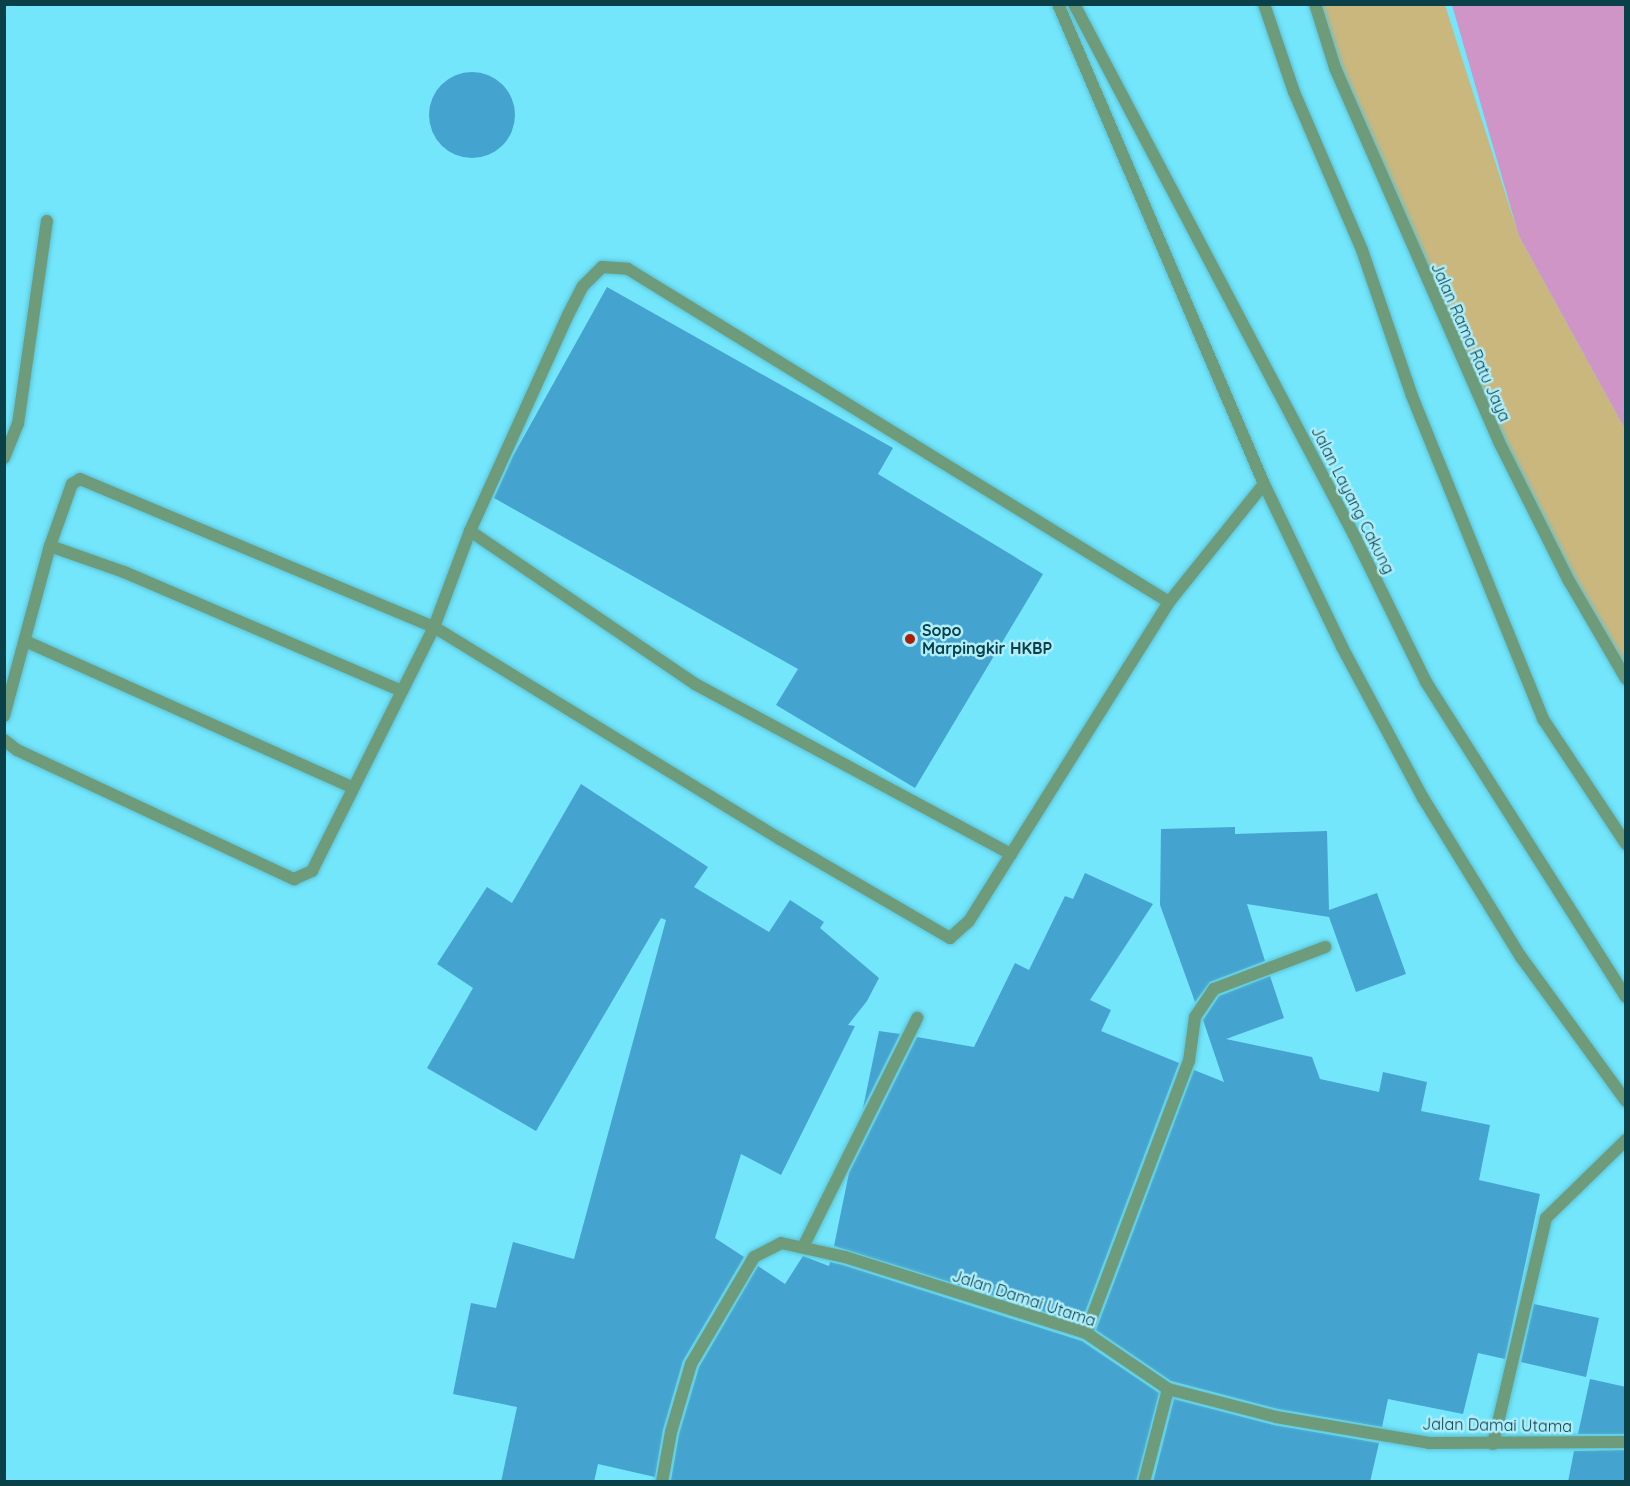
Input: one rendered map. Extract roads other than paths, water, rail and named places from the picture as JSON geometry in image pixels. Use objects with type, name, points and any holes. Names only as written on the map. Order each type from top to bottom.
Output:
[{"type":"street","points":[[1059,4],[1264,484],[1342,647],[1423,798],[1521,957],[1626,1101]]},
{"type":"street","name":"Jalan Layang Cakung","points":[[1074,4],[1354,535],[1426,682],[1624,995]]},
{"type":"street","points":[[1264,4],[1294,92],[1362,250],[1412,396],[1538,708],[1626,844]]},
{"type":"street","name":"Jalan Rama Ratu Jaya","points":[[1315,4],[1335,68],[1498,442],[1569,581],[1626,679]]},
{"type":"street","points":[[4,458],[18,424],[47,221]]},
{"type":"street","points":[[4,740],[16,750],[294,879],[312,870],[434,627],[470,531],[583,286],[602,267],[628,269],[1169,602]]},
{"type":"street","points":[[4,716],[50,546],[72,484],[80,479],[434,627],[938,934],[950,938],[959,933],[1011,854],[1169,602],[1264,484]]},
{"type":"street","points":[[470,531],[695,684],[1011,854]]},
{"type":"street","points":[[50,546],[124,572],[402,691]]},
{"type":"street","points":[[25,641],[353,788]]},
{"type":"street","points":[[1086,1333],[1189,1061],[1195,1017],[1214,989],[1325,947]]},
{"type":"street","points":[[804,1245],[917,1018]]},
{"type":"street","points":[[1493,1444],[1546,1218],[1626,1140]]},
{"type":"street","name":"Jalan Damai Utama","points":[[662,1482],[671,1432],[691,1364],[754,1257],[781,1243],[804,1245],[1086,1333],[1167,1389],[1276,1417],[1429,1443],[1626,1442]]},
{"type":"street","points":[[1144,1482],[1167,1389]]},
{"type":"place","name":"Sopo Marpingkir HKBP","points":[[910,639]]}]
